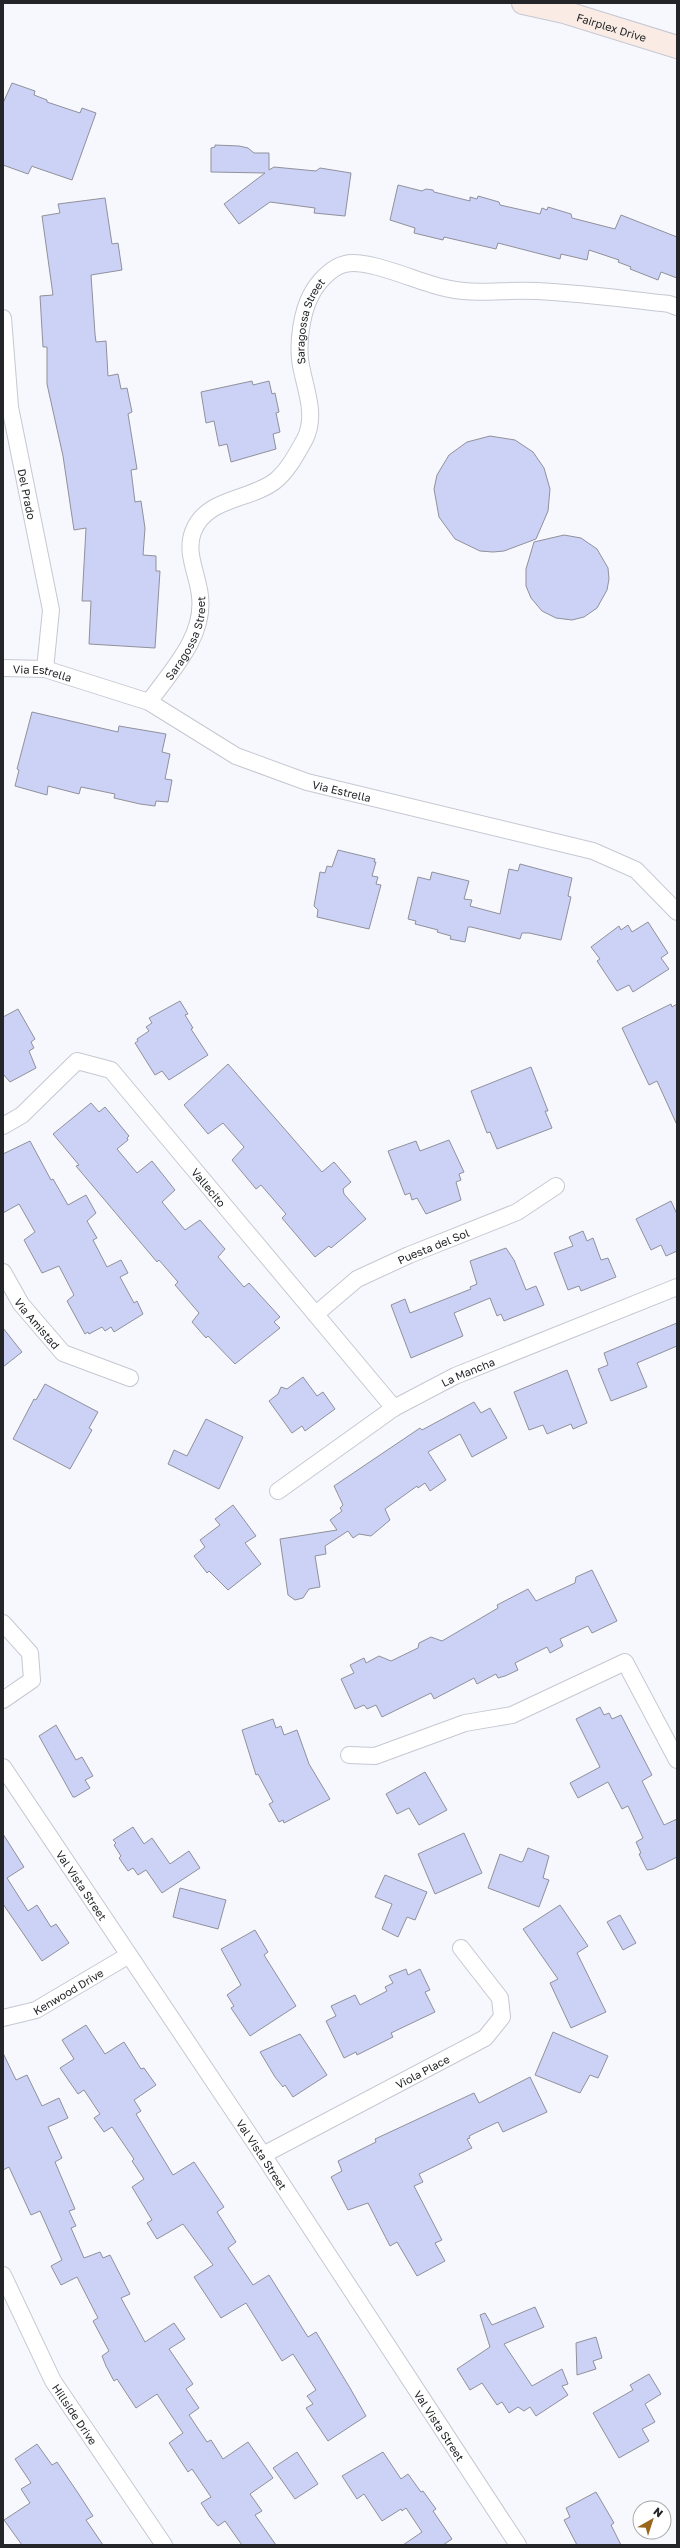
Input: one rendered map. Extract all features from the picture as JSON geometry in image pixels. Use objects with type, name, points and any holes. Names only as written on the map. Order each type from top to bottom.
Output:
[{"type":"main road","name":"Fairplex Drive","points":[[523,3],[564,12],[677,47]]},
{"type":"street","name":"Saragossa Street","points":[[149,702],[192,641],[200,618],[200,596],[191,550],[193,532],[204,516],[222,502],[251,494],[275,481],[294,459],[308,432],[310,404],[300,358],[302,324],[310,296],[325,276],[345,264],[371,265],[442,288],[478,293],[534,291],[669,304],[677,307]]},
{"type":"street","name":"Del Prado","points":[[3,318],[10,407],[51,610],[45,669]]},
{"type":"street","name":"Via Estrella","points":[[3,668],[45,669],[149,702],[236,756],[307,782],[593,851],[636,870],[677,912]]},
{"type":"street","name":"Vallecito","points":[[3,1126],[22,1115],[77,1061],[111,1070],[394,1408]]},
{"type":"street","name":"Puesta del Sol","points":[[316,1314],[356,1279],[409,1255],[517,1212],[556,1186]]},
{"type":"street","name":"Via Amistad","points":[[3,1272],[21,1304],[63,1353],[130,1378]]},
{"type":"street","name":"La Mancha","points":[[278,1491],[394,1408],[455,1376],[677,1287]]},
{"type":"street","points":[[3,1623],[30,1653],[32,1680],[3,1700]]},
{"type":"street","points":[[349,1755],[374,1756],[465,1723],[512,1715],[625,1662],[677,1760]]},
{"type":"street","name":"Val Vista Street","points":[[3,1767],[264,2155],[518,2545]]},
{"type":"street","name":"Viola Place","points":[[264,2155],[485,2038],[502,2017],[500,1998],[461,1948]]},
{"type":"street","name":"Kenwood Drive","points":[[3,2018],[36,2010],[129,1954]]},
{"type":"street","name":"Hillside Drive","points":[[3,2275],[52,2381],[164,2545]]},
{"type":"building","points":[[12,83],[35,91],[34,95],[47,100],[47,102],[80,113],[82,108],[96,113],[72,180],[32,166],[28,174],[3,165],[3,103]]},
{"type":"building","points":[[215,145],[239,146],[248,148],[254,153],[269,153],[269,170],[274,167],[316,171],[320,168],[351,173],[345,216],[314,213],[315,208],[270,202],[239,224],[224,204],[265,173],[211,172],[211,148],[215,147]]},
{"type":"building","points":[[398,185],[422,191],[426,189],[433,190],[434,192],[470,201],[470,197],[477,199],[478,196],[499,202],[500,205],[540,214],[542,208],[547,210],[548,207],[571,214],[572,218],[615,229],[621,215],[677,237],[677,278],[661,272],[658,280],[630,269],[631,267],[618,262],[619,260],[589,250],[587,260],[561,254],[560,259],[498,243],[496,249],[444,237],[443,240],[414,233],[415,228],[390,220]]},
{"type":"building","points":[[105,198],[112,244],[118,243],[122,270],[91,275],[95,334],[96,342],[106,341],[108,376],[118,374],[121,389],[127,388],[132,412],[128,414],[137,469],[131,470],[135,502],[141,501],[145,528],[143,555],[156,556],[156,571],[160,571],[155,648],[89,644],[91,601],[82,601],[86,528],[74,530],[63,456],[47,384],[47,347],[43,347],[40,296],[53,295],[42,216],[60,213],[58,204]]},
{"type":"building","points":[[252,381],[253,385],[269,381],[272,394],[275,393],[279,412],[276,413],[280,432],[273,434],[276,449],[231,462],[227,444],[219,446],[214,421],[206,423],[201,392]]},
{"type":"building","points":[[490,436],[515,440],[533,452],[544,468],[550,489],[548,511],[536,539],[504,551],[493,552],[480,551],[455,539],[439,517],[434,489],[437,475],[449,455],[467,442]]},
{"type":"building","points":[[564,535],[581,538],[597,549],[608,568],[609,579],[607,590],[597,608],[584,617],[572,620],[556,618],[542,611],[531,598],[526,586],[526,569],[534,542]]},
{"type":"building","points":[[32,712],[118,732],[119,726],[166,734],[162,752],[170,754],[165,779],[172,780],[168,802],[156,801],[155,806],[140,804],[114,798],[115,794],[81,787],[79,794],[48,786],[47,795],[15,786],[19,770],[17,769]]},
{"type":"building","points":[[338,850],[375,859],[374,862],[376,862],[372,876],[378,877],[376,884],[381,885],[369,929],[317,917],[318,910],[314,906],[320,872],[325,873],[327,866],[332,867]]},
{"type":"building","points":[[520,864],[572,878],[568,896],[571,897],[561,940],[529,933],[522,933],[520,939],[468,927],[465,942],[450,939],[451,936],[437,932],[438,930],[415,924],[416,921],[408,919],[418,877],[430,880],[432,872],[469,881],[464,899],[472,900],[470,906],[500,914],[509,869],[518,871]]},
{"type":"building","points":[[648,922],[668,953],[661,958],[669,969],[633,992],[629,985],[617,991],[597,961],[600,959],[591,947],[619,926],[621,930],[628,925],[632,932]]},
{"type":"building","points":[[180,1001],[188,1014],[185,1015],[193,1028],[191,1029],[208,1055],[169,1080],[162,1071],[155,1075],[135,1043],[138,1041],[137,1039],[149,1031],[146,1027],[152,1023],[149,1018]]},
{"type":"building","points":[[671,1004],[672,1007],[677,1004],[677,1125],[657,1081],[649,1085],[622,1028]]},
{"type":"building","points":[[18,1009],[35,1039],[31,1042],[34,1048],[29,1051],[36,1068],[10,1082],[3,1074],[3,1017]]},
{"type":"building","points":[[228,1064],[322,1172],[334,1162],[351,1182],[343,1189],[344,1194],[366,1219],[331,1248],[329,1246],[315,1257],[282,1218],[286,1214],[261,1185],[256,1189],[232,1160],[244,1147],[223,1123],[208,1134],[184,1105]]},
{"type":"building","points":[[531,1067],[548,1111],[545,1111],[552,1128],[497,1149],[490,1132],[487,1133],[471,1091]]},
{"type":"building","points":[[91,1103],[99,1112],[105,1107],[129,1136],[127,1138],[128,1140],[117,1149],[137,1173],[152,1161],[175,1190],[162,1202],[185,1230],[200,1220],[225,1249],[218,1257],[244,1287],[249,1283],[280,1317],[274,1322],[280,1328],[235,1364],[208,1336],[206,1338],[192,1322],[199,1313],[175,1285],[178,1282],[159,1260],[157,1262],[76,1166],[79,1165],[53,1134]]},
{"type":"building","points":[[449,1140],[464,1172],[459,1174],[461,1180],[456,1182],[461,1200],[426,1214],[417,1198],[412,1200],[410,1193],[405,1195],[388,1151],[416,1141],[420,1151]]},
{"type":"building","points":[[30,1141],[51,1180],[53,1179],[68,1205],[86,1195],[96,1213],[87,1221],[97,1238],[93,1240],[107,1267],[121,1260],[128,1273],[120,1277],[134,1303],[137,1301],[143,1314],[114,1332],[111,1327],[105,1331],[102,1327],[89,1334],[88,1332],[85,1334],[67,1301],[74,1295],[59,1266],[42,1273],[24,1240],[35,1232],[19,1204],[3,1213],[3,1154]]},
{"type":"building","points":[[671,1201],[677,1214],[677,1251],[666,1256],[661,1245],[651,1250],[636,1219]]},
{"type":"building","points":[[583,1231],[587,1241],[593,1238],[601,1260],[608,1258],[616,1277],[581,1291],[579,1286],[568,1290],[554,1253],[573,1246],[569,1237]]},
{"type":"building","points":[[506,1248],[514,1260],[526,1290],[536,1286],[544,1305],[504,1321],[501,1314],[497,1316],[490,1298],[454,1313],[463,1336],[411,1358],[391,1305],[405,1299],[410,1313],[471,1289],[470,1287],[477,1284],[470,1261]]},
{"type":"building","points":[[677,1323],[677,1346],[637,1363],[647,1387],[611,1401],[598,1369],[608,1365],[604,1353]]},
{"type":"building","points":[[3,1328],[22,1352],[3,1367]]},
{"type":"building","points":[[567,1370],[587,1423],[573,1429],[571,1424],[547,1434],[543,1425],[529,1430],[514,1392]]},
{"type":"building","points":[[303,1377],[317,1396],[323,1392],[335,1409],[305,1431],[302,1426],[292,1433],[269,1401],[278,1394],[281,1387],[287,1389]]},
{"type":"building","points":[[45,1384],[98,1412],[89,1428],[92,1430],[70,1469],[13,1439],[34,1399],[36,1400]]},
{"type":"building","points":[[474,1402],[481,1413],[490,1408],[507,1438],[472,1457],[460,1434],[428,1452],[446,1480],[430,1491],[425,1483],[418,1488],[417,1486],[385,1509],[390,1520],[371,1536],[359,1534],[353,1538],[348,1531],[325,1546],[326,1554],[315,1556],[320,1587],[309,1589],[303,1598],[295,1600],[288,1595],[280,1539],[337,1530],[330,1520],[342,1511],[340,1508],[343,1505],[334,1486],[420,1428],[422,1430]]},
{"type":"building","points":[[206,1419],[243,1437],[219,1489],[168,1464],[174,1450],[187,1456]]},
{"type":"building","points":[[233,1505],[256,1536],[245,1543],[261,1564],[228,1590],[209,1571],[207,1573],[194,1556],[205,1547],[200,1540],[220,1525],[215,1519]]},
{"type":"building","points":[[592,1570],[617,1621],[592,1633],[588,1626],[560,1639],[563,1646],[550,1653],[547,1647],[515,1663],[518,1670],[505,1676],[498,1678],[496,1674],[477,1684],[474,1678],[434,1699],[431,1693],[382,1717],[376,1705],[367,1709],[364,1705],[355,1709],[341,1679],[354,1673],[350,1665],[364,1658],[366,1663],[379,1656],[391,1661],[418,1648],[419,1643],[431,1637],[442,1641],[498,1608],[497,1605],[528,1589],[536,1601],[575,1583],[576,1577]]},
{"type":"building","points":[[600,1707],[604,1715],[609,1713],[612,1719],[621,1715],[652,1775],[642,1781],[664,1825],[677,1819],[677,1857],[653,1869],[647,1870],[639,1854],[641,1853],[636,1842],[643,1838],[628,1806],[622,1809],[608,1782],[578,1798],[570,1783],[600,1767],[576,1719]]},
{"type":"building","points":[[273,1719],[276,1728],[281,1726],[284,1735],[297,1730],[309,1764],[330,1799],[284,1823],[283,1820],[279,1822],[269,1804],[273,1802],[258,1774],[256,1775],[242,1730]]},
{"type":"building","points":[[56,1725],[76,1760],[82,1757],[93,1776],[85,1780],[90,1788],[75,1797],[73,1797],[39,1736]]},
{"type":"building","points":[[425,1772],[447,1810],[419,1825],[409,1808],[397,1814],[386,1794]]},
{"type":"building","points":[[133,1827],[144,1844],[152,1838],[170,1864],[189,1851],[200,1868],[162,1893],[146,1870],[138,1875],[133,1868],[128,1871],[119,1858],[121,1856],[114,1845],[116,1843],[113,1840]]},
{"type":"building","points":[[464,1833],[482,1873],[435,1894],[418,1854]]},
{"type":"building","points":[[3,1834],[24,1867],[7,1878],[28,1911],[37,1905],[51,1927],[56,1924],[69,1943],[42,1961],[3,1904]]},
{"type":"building","points":[[528,1848],[549,1856],[543,1878],[549,1880],[539,1907],[488,1888],[500,1854],[521,1862],[523,1861]]},
{"type":"building","points":[[385,1875],[427,1892],[415,1920],[407,1917],[398,1937],[382,1929],[392,1904],[375,1897]]},
{"type":"building","points":[[180,1888],[226,1900],[218,1929],[173,1917]]},
{"type":"building","points":[[560,1905],[588,1946],[577,1953],[606,2012],[571,2028],[550,1983],[558,1979],[523,1929]]},
{"type":"building","points":[[620,1915],[636,1943],[623,1950],[607,1922]]},
{"type":"building","points":[[255,1930],[268,1952],[264,1955],[296,2006],[250,2036],[231,2008],[234,2006],[227,1995],[241,1985],[221,1949]]},
{"type":"building","points":[[406,1969],[408,1975],[420,1969],[430,1990],[425,1992],[435,2012],[391,2033],[393,2037],[357,2055],[356,2052],[344,2058],[326,2021],[336,2016],[331,2006],[355,1995],[360,2005],[387,1991],[385,1987],[393,1983],[389,1976]]},
{"type":"building","points":[[86,2025],[105,2054],[124,2042],[141,2069],[144,2068],[156,2085],[134,2100],[141,2111],[136,2114],[173,2175],[194,2162],[224,2207],[217,2212],[236,2242],[228,2248],[253,2285],[269,2275],[308,2337],[316,2332],[350,2388],[366,2416],[328,2441],[306,2408],[313,2404],[307,2396],[316,2390],[293,2354],[282,2361],[246,2303],[221,2318],[194,2277],[213,2265],[183,2224],[157,2239],[147,2223],[152,2220],[132,2187],[144,2179],[132,2161],[134,2159],[112,2127],[104,2132],[94,2118],[100,2114],[84,2090],[78,2094],[60,2068],[74,2059],[62,2040]]},
{"type":"building","points":[[553,2032],[608,2056],[598,2078],[590,2075],[580,2093],[535,2075]]},
{"type":"building","points":[[300,2034],[327,2075],[293,2097],[285,2085],[283,2087],[275,2077],[260,2052]]},
{"type":"building","points":[[3,2053],[16,2080],[27,2075],[42,2106],[59,2098],[68,2118],[48,2127],[62,2158],[55,2162],[75,2209],[69,2211],[76,2226],[71,2228],[84,2258],[100,2252],[103,2258],[110,2255],[130,2294],[121,2298],[145,2342],[174,2323],[185,2339],[169,2349],[193,2384],[186,2389],[199,2408],[189,2415],[207,2442],[211,2440],[223,2459],[248,2442],[273,2478],[250,2494],[262,2511],[255,2515],[276,2545],[242,2545],[225,2521],[218,2526],[201,2503],[211,2497],[192,2469],[188,2472],[169,2443],[183,2433],[157,2394],[136,2408],[117,2379],[114,2381],[102,2356],[109,2351],[93,2321],[98,2318],[77,2277],[61,2285],[51,2266],[62,2260],[40,2211],[31,2215],[9,2167],[3,2170]]},
{"type":"building","points":[[530,2077],[547,2112],[503,2132],[498,2122],[469,2136],[470,2138],[467,2139],[472,2148],[419,2174],[423,2182],[414,2186],[442,2240],[435,2243],[445,2261],[417,2276],[397,2242],[390,2246],[368,2203],[348,2210],[331,2177],[342,2171],[338,2161],[376,2142],[375,2139],[474,2093],[479,2103]]},
{"type":"building","points":[[535,2307],[544,2327],[504,2344],[532,2386],[562,2369],[568,2384],[562,2386],[568,2395],[536,2416],[530,2407],[524,2411],[518,2407],[509,2413],[502,2402],[497,2405],[482,2383],[470,2390],[457,2369],[490,2347],[480,2315],[485,2313],[492,2325]]},
{"type":"building","points":[[596,2337],[602,2358],[593,2361],[596,2369],[577,2375],[576,2343]]},
{"type":"building","points":[[649,2374],[661,2394],[645,2404],[655,2422],[642,2429],[649,2441],[619,2458],[593,2413],[633,2390],[630,2385]]},
{"type":"building","points":[[37,2444],[52,2465],[57,2462],[78,2493],[93,2516],[86,2520],[103,2545],[22,2545],[4,2520],[30,2503],[21,2489],[31,2483],[15,2459]]},
{"type":"building","points":[[297,2452],[318,2484],[295,2499],[273,2468]]},
{"type":"building","points":[[383,2452],[401,2479],[408,2474],[421,2492],[423,2491],[436,2509],[433,2511],[452,2539],[443,2545],[403,2545],[422,2532],[406,2508],[402,2511],[401,2509],[382,2521],[364,2494],[357,2499],[342,2476]]},
{"type":"building","points":[[596,2492],[614,2523],[611,2525],[621,2545],[577,2545],[564,2520],[570,2517],[566,2508]]}]
